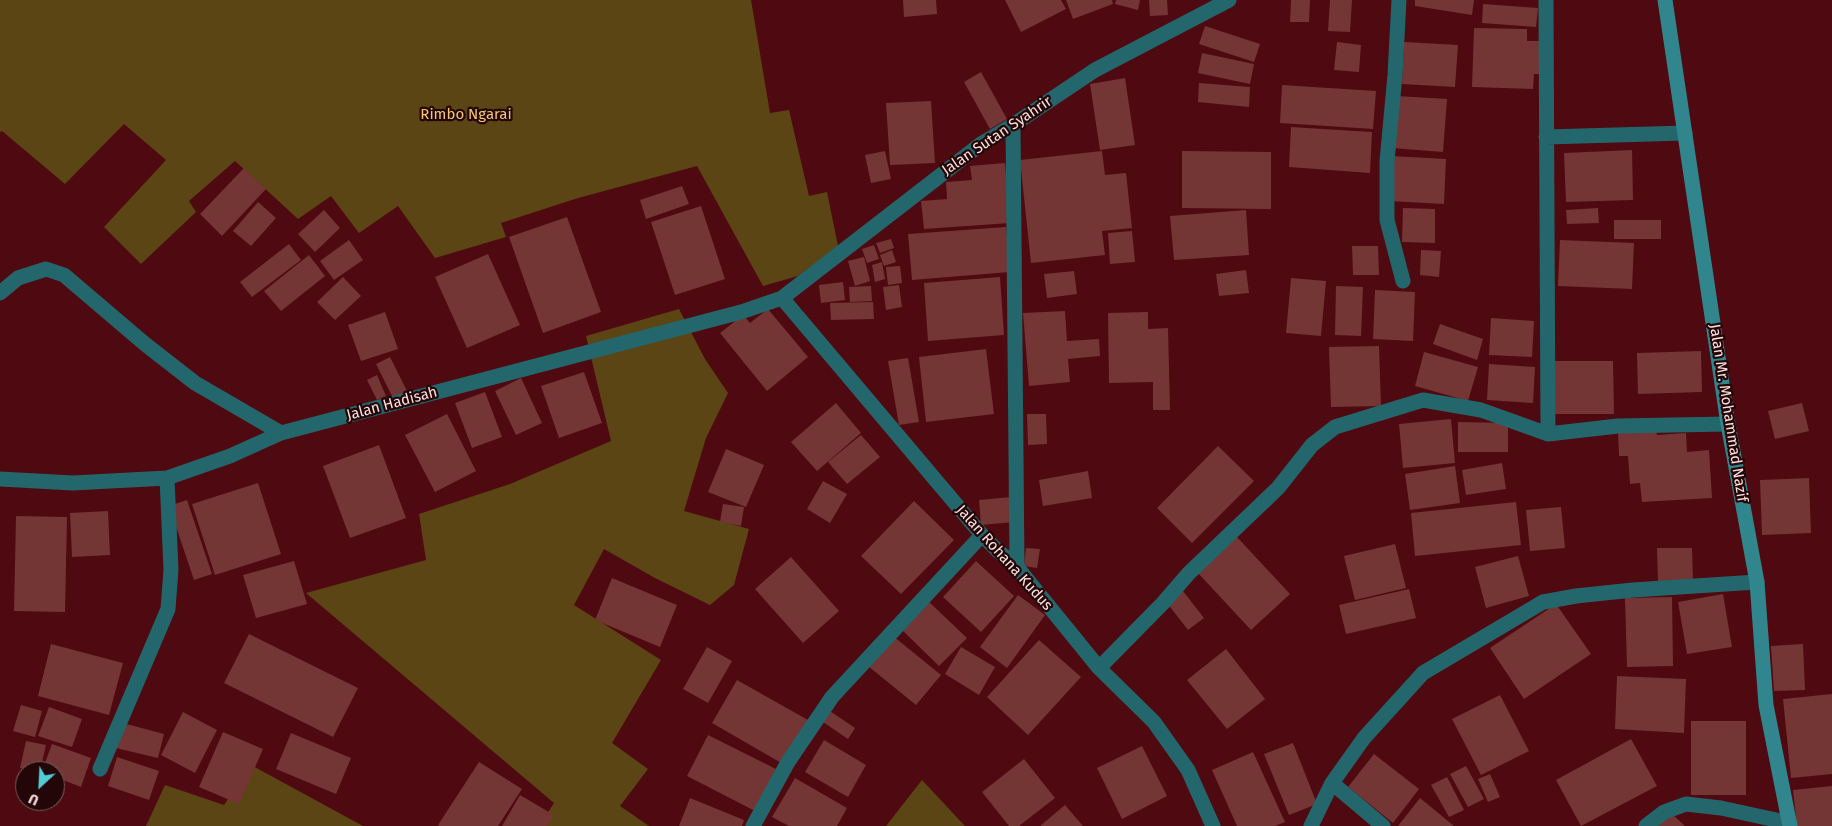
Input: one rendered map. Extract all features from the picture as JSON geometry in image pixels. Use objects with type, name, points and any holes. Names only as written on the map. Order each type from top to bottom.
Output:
[{"type":"street","name":"Jalan Sutan Syahrir","points":[[782,298],[981,144],[1095,70],[1229,0]]},
{"type":"street","points":[[1399,0],[1395,76],[1387,161],[1387,220],[1403,281]]},
{"type":"street","points":[[1546,0],[1548,434]]},
{"type":"street","name":"Jalan Mr. Mohammad Nazif","points":[[1665,0],[1728,424],[1757,582],[1766,705],[1790,824]]},
{"type":"street","points":[[1013,125],[1017,567]]},
{"type":"street","points":[[1546,137],[1685,133]]},
{"type":"street","points":[[0,293],[18,278],[46,269],[64,275],[145,344],[195,383],[281,433]]},
{"type":"street","name":"Jalan Hadisah","points":[[0,479],[73,483],[167,478],[230,456],[281,433],[741,312],[782,298]]},
{"type":"street","name":"Jalan Rohana Kudus","points":[[782,298],[982,535],[998,552],[1017,567],[1099,668],[1154,722],[1188,770],[1212,826]]},
{"type":"street","points":[[1099,668],[1163,603],[1189,573],[1278,488],[1312,445],[1335,427],[1423,400],[1481,410],[1548,434],[1618,426],[1728,424]]},
{"type":"street","points":[[100,769],[168,609],[171,570],[167,478]]},
{"type":"street","points":[[753,826],[788,762],[832,697],[982,535]]},
{"type":"street","points":[[1311,826],[1332,783],[1364,738],[1423,673],[1543,602],[1623,591],[1757,582]]},
{"type":"street","points":[[1332,783],[1383,826]]},
{"type":"street","points":[[1646,826],[1664,812],[1686,804],[1721,808],[1790,824]]},
{"type":"green space","name":"Rimbo Ngarai","points":[[0,0],[751,0],[770,113],[789,110],[809,196],[827,192],[838,246],[798,276],[763,286],[697,166],[578,198],[501,223],[506,237],[435,258],[398,206],[359,233],[331,196],[298,219],[235,161],[189,201],[196,212],[141,264],[104,227],[166,160],[124,124],[65,184],[2,131],[0,132]]},
{"type":"green space","points":[[679,309],[705,359],[728,393],[706,438],[684,511],[749,529],[734,585],[710,605],[655,578],[604,549],[574,605],[661,660],[612,743],[648,769],[620,806],[649,826],[539,826],[554,803],[306,593],[426,560],[419,514],[510,484],[611,441],[586,336]]},
{"type":"green space","points":[[251,765],[363,826],[146,826],[165,785],[224,805]]},
{"type":"green space","points":[[922,780],[965,826],[886,826]]},
{"type":"building","points":[[903,0],[936,0],[937,14],[904,17]]},
{"type":"building","points":[[1005,0],[1061,0],[1066,9],[1021,32]]},
{"type":"building","points":[[1066,0],[1112,0],[1113,4],[1073,19]]},
{"type":"building","points":[[1116,0],[1140,0],[1138,10],[1115,4]]},
{"type":"building","points":[[1149,0],[1167,0],[1168,15],[1150,16]]},
{"type":"building","points":[[1291,0],[1310,0],[1309,22],[1290,22]]},
{"type":"building","points":[[1330,0],[1352,0],[1350,32],[1328,31]]},
{"type":"building","points":[[1415,0],[1474,0],[1472,15],[1415,6]]},
{"type":"building","points":[[1483,4],[1538,8],[1536,27],[1482,23]]},
{"type":"building","points":[[1205,26],[1260,44],[1254,62],[1199,44]]},
{"type":"building","points":[[1474,28],[1527,29],[1527,41],[1541,41],[1541,74],[1534,74],[1533,89],[1472,87]]},
{"type":"building","points":[[1337,42],[1361,45],[1359,72],[1334,70]]},
{"type":"building","points":[[1404,42],[1458,45],[1455,87],[1402,84]]},
{"type":"building","points":[[1202,53],[1254,64],[1250,84],[1198,73]]},
{"type":"building","points":[[981,72],[1007,119],[990,129],[964,82]]},
{"type":"building","points":[[1125,78],[1135,145],[1100,150],[1090,84]]},
{"type":"building","points":[[1199,83],[1250,87],[1249,107],[1198,102]]},
{"type":"building","points":[[1282,85],[1376,91],[1373,129],[1280,123]]},
{"type":"building","points":[[1396,96],[1447,99],[1443,152],[1392,148]]},
{"type":"building","points":[[931,101],[935,163],[890,165],[886,103]]},
{"type":"building","points":[[1291,127],[1372,132],[1370,173],[1289,167]]},
{"type":"building","points":[[1632,150],[1633,200],[1566,202],[1564,153]]},
{"type":"building","points":[[885,151],[891,179],[871,183],[865,155]]},
{"type":"building","points":[[1102,151],[1105,175],[1126,173],[1132,228],[1102,231],[1105,255],[1031,263],[1020,160]]},
{"type":"building","points":[[1182,151],[1271,152],[1271,209],[1182,208]]},
{"type":"building","points":[[1391,156],[1446,159],[1444,204],[1389,201]]},
{"type":"building","points":[[1005,163],[1010,223],[924,229],[921,201],[947,199],[946,182],[972,180],[970,166]]},
{"type":"building","points":[[244,168],[266,189],[222,236],[200,214]]},
{"type":"building","points":[[682,186],[689,204],[646,219],[640,200]]},
{"type":"building","points":[[258,202],[276,218],[251,246],[233,231]]},
{"type":"building","points":[[701,206],[725,279],[675,295],[651,222]]},
{"type":"building","points":[[1403,208],[1435,209],[1435,243],[1402,242]]},
{"type":"building","points":[[1598,208],[1599,223],[1567,224],[1566,210]]},
{"type":"building","points":[[324,210],[340,228],[315,252],[298,234]]},
{"type":"building","points":[[1246,210],[1249,255],[1174,260],[1170,216]]},
{"type":"building","points":[[567,217],[601,312],[543,333],[509,237]]},
{"type":"building","points":[[1614,220],[1661,220],[1661,239],[1614,239]]},
{"type":"building","points":[[1006,227],[1010,272],[912,280],[908,234]]},
{"type":"building","points":[[1132,231],[1135,262],[1110,264],[1108,233]]},
{"type":"building","points":[[891,239],[894,248],[880,253],[876,243]]},
{"type":"building","points":[[349,240],[363,260],[334,280],[320,261]]},
{"type":"building","points":[[1560,240],[1634,243],[1632,289],[1558,286]]},
{"type":"building","points":[[289,244],[301,260],[252,297],[240,282]]},
{"type":"building","points":[[874,245],[879,259],[867,263],[862,249]]},
{"type":"building","points":[[1352,246],[1378,246],[1379,275],[1353,275]]},
{"type":"building","points":[[892,250],[896,262],[884,266],[880,255]]},
{"type":"building","points":[[1421,250],[1441,251],[1439,277],[1420,275]]},
{"type":"building","points":[[488,254],[520,325],[467,348],[435,277]]},
{"type":"building","points":[[309,255],[325,276],[281,311],[264,291]]},
{"type":"building","points":[[864,257],[870,281],[855,286],[848,261]]},
{"type":"building","points":[[882,262],[885,279],[875,282],[872,265]]},
{"type":"building","points":[[900,266],[902,283],[888,285],[886,267]]},
{"type":"building","points":[[1246,270],[1249,293],[1219,296],[1216,274]]},
{"type":"building","points":[[1074,271],[1077,294],[1047,298],[1044,274]]},
{"type":"building","points":[[343,277],[361,296],[335,320],[317,302]]},
{"type":"building","points":[[1000,277],[1004,335],[928,341],[924,283]]},
{"type":"building","points":[[1291,278],[1326,281],[1321,336],[1286,333]]},
{"type":"building","points":[[843,282],[845,300],[821,303],[819,285]]},
{"type":"building","points":[[899,285],[902,307],[886,310],[883,287]]},
{"type":"building","points":[[871,286],[872,301],[850,302],[849,287]]},
{"type":"building","points":[[1336,286],[1363,287],[1361,336],[1335,335]]},
{"type":"building","points":[[1375,290],[1415,292],[1413,341],[1373,339]]},
{"type":"building","points":[[873,302],[874,319],[831,320],[830,303]]},
{"type":"building","points":[[768,309],[808,357],[767,391],[720,333],[743,315],[750,323]]},
{"type":"building","points":[[1065,311],[1067,341],[1099,339],[1100,356],[1068,359],[1070,382],[1029,386],[1023,313]]},
{"type":"building","points":[[385,312],[398,349],[361,361],[348,325]]},
{"type":"building","points":[[1148,312],[1148,329],[1168,328],[1170,410],[1153,410],[1153,382],[1109,383],[1108,313]]},
{"type":"building","points":[[1491,318],[1534,321],[1532,357],[1489,355]]},
{"type":"building","points":[[1440,324],[1483,339],[1477,360],[1433,344]]},
{"type":"building","points":[[1379,346],[1381,406],[1331,407],[1329,347]]},
{"type":"building","points":[[986,349],[994,414],[926,422],[919,357]]},
{"type":"building","points":[[1701,351],[1702,392],[1638,394],[1637,353]]},
{"type":"building","points":[[1424,352],[1478,367],[1468,401],[1415,386]]},
{"type":"building","points":[[390,357],[407,391],[393,398],[376,364]]},
{"type":"building","points":[[908,358],[919,422],[899,425],[888,361]]},
{"type":"building","points":[[1554,361],[1613,361],[1614,414],[1555,414]]},
{"type":"building","points":[[1489,364],[1535,367],[1533,403],[1487,400]]},
{"type":"building","points":[[584,372],[602,423],[559,438],[541,386]]},
{"type":"building","points":[[377,375],[386,396],[377,400],[367,380]]},
{"type":"building","points":[[521,378],[542,423],[516,435],[495,391]]},
{"type":"building","points":[[485,392],[502,437],[472,448],[455,403]]},
{"type":"building","points":[[836,403],[861,433],[817,471],[791,442]]},
{"type":"building","points":[[1802,403],[1809,431],[1775,439],[1768,411]]},
{"type":"building","points":[[447,414],[476,471],[435,492],[405,435]]},
{"type":"building","points":[[1027,414],[1046,414],[1047,444],[1028,445]]},
{"type":"building","points":[[1451,419],[1455,463],[1403,468],[1399,424]]},
{"type":"building","points":[[1458,422],[1508,423],[1508,452],[1458,452]]},
{"type":"building","points":[[1656,430],[1657,435],[1686,433],[1687,452],[1709,450],[1712,498],[1642,502],[1640,483],[1630,484],[1628,456],[1619,456],[1618,432]]},
{"type":"building","points":[[861,435],[880,457],[847,484],[828,462]]},
{"type":"building","points":[[379,445],[406,518],[350,538],[323,466]]},
{"type":"building","points":[[1218,446],[1254,481],[1192,543],[1157,508]]},
{"type":"building","points":[[726,449],[764,465],[746,507],[708,492]]},
{"type":"building","points":[[1502,463],[1506,489],[1466,495],[1462,470]]},
{"type":"building","points":[[1455,466],[1460,503],[1410,510],[1405,474]]},
{"type":"building","points":[[1088,471],[1092,498],[1043,506],[1039,480]]},
{"type":"building","points":[[1809,478],[1811,533],[1762,535],[1760,480]]},
{"type":"building","points":[[823,481],[847,494],[830,523],[807,509]]},
{"type":"building","points":[[258,483],[281,554],[215,575],[192,504]]},
{"type":"building","points":[[1011,497],[1014,522],[981,525],[979,500]]},
{"type":"building","points":[[187,500],[212,574],[194,580],[169,506]]},
{"type":"building","points":[[914,501],[954,540],[901,594],[861,556]]},
{"type":"building","points":[[1516,502],[1521,545],[1415,556],[1411,513]]},
{"type":"building","points":[[723,504],[744,507],[741,526],[720,522]]},
{"type":"building","points":[[1561,507],[1565,548],[1530,551],[1526,510]]},
{"type":"building","points":[[108,511],[110,555],[72,557],[70,513]]},
{"type":"building","points":[[16,516],[67,517],[65,612],[14,611]]},
{"type":"building","points":[[1237,537],[1290,594],[1251,630],[1198,573]]},
{"type":"building","points":[[1395,544],[1406,588],[1355,600],[1344,556]]},
{"type":"building","points":[[1026,548],[1040,549],[1037,568],[1024,566]]},
{"type":"building","points":[[1657,548],[1692,548],[1693,582],[1658,583]]},
{"type":"building","points":[[1518,556],[1529,596],[1486,608],[1475,567]]},
{"type":"building","points":[[791,557],[839,611],[803,643],[755,589]]},
{"type":"building","points":[[294,561],[307,604],[256,618],[243,575]]},
{"type":"building","points":[[976,561],[1014,596],[981,632],[943,597]]},
{"type":"building","points":[[612,578],[677,605],[660,647],[595,620]]},
{"type":"building","points":[[1409,589],[1416,618],[1346,634],[1339,605]]},
{"type":"building","points":[[1183,591],[1204,618],[1188,630],[1167,603]]},
{"type":"building","points":[[1723,594],[1732,647],[1687,654],[1678,602]]},
{"type":"building","points":[[1018,595],[1045,615],[1007,668],[980,647]]},
{"type":"building","points":[[1672,597],[1673,666],[1627,667],[1625,598]]},
{"type":"building","points":[[928,601],[967,638],[939,666],[901,629]]},
{"type":"building","points":[[1556,604],[1591,654],[1524,699],[1490,648]]},
{"type":"building","points":[[249,634],[358,688],[333,737],[224,683]]},
{"type":"building","points":[[893,636],[941,675],[916,705],[868,666]]},
{"type":"building","points":[[1039,640],[1081,677],[1028,735],[987,697]]},
{"type":"building","points":[[51,644],[123,663],[109,715],[38,696]]},
{"type":"building","points":[[1803,644],[1805,690],[1774,691],[1771,646]]},
{"type":"building","points":[[707,647],[732,661],[708,703],[683,689]]},
{"type":"building","points":[[961,647],[995,667],[979,695],[945,674]]},
{"type":"building","points":[[1226,649],[1265,699],[1227,729],[1187,680]]},
{"type":"building","points":[[1617,676],[1686,679],[1684,733],[1615,729]]},
{"type":"building","points":[[737,680],[808,720],[783,764],[712,723]]},
{"type":"building","points":[[1832,694],[1832,774],[1791,778],[1783,699]]},
{"type":"building","points":[[1500,695],[1529,751],[1481,775],[1452,719]]},
{"type":"building","points":[[21,705],[42,711],[35,737],[13,731]]},
{"type":"building","points":[[49,707],[82,719],[72,747],[38,736]]},
{"type":"building","points":[[830,711],[855,728],[848,739],[823,722]]},
{"type":"building","points":[[183,712],[217,730],[195,773],[161,755]]},
{"type":"building","points":[[1691,721],[1746,721],[1746,795],[1691,795]]},
{"type":"building","points":[[123,723],[164,734],[158,758],[116,748]]},
{"type":"building","points":[[223,732],[263,749],[239,804],[199,787]]},
{"type":"building","points":[[291,733],[351,758],[336,794],[276,769]]},
{"type":"building","points":[[708,735],[776,769],[755,811],[687,776]]},
{"type":"building","points":[[1631,739],[1657,786],[1581,826],[1556,780]]},
{"type":"building","points":[[824,740],[866,765],[848,797],[805,772]]},
{"type":"building","points":[[26,741],[46,745],[42,761],[22,761]]},
{"type":"building","points":[[1293,743],[1317,804],[1289,815],[1264,754]]},
{"type":"building","points":[[52,744],[91,758],[81,787],[65,781],[65,761],[46,761]]},
{"type":"building","points":[[1142,746],[1167,796],[1122,819],[1097,768]]},
{"type":"building","points":[[1253,752],[1285,822],[1275,826],[1237,826],[1212,770]]},
{"type":"building","points":[[1374,754],[1419,789],[1393,823],[1348,787]]},
{"type":"building","points":[[117,757],[159,771],[149,800],[108,786]]},
{"type":"building","points":[[1024,759],[1055,798],[1019,826],[1009,826],[982,792]]},
{"type":"building","points":[[479,762],[522,789],[498,826],[438,825]]},
{"type":"building","points":[[1466,766],[1484,799],[1468,807],[1450,774]]},
{"type":"building","points":[[1490,774],[1500,797],[1488,802],[1478,779]]},
{"type":"building","points":[[1447,777],[1464,810],[1449,817],[1431,785]]},
{"type":"building","points":[[795,778],[847,808],[837,826],[789,826],[772,817]]},
{"type":"building","points":[[1832,786],[1832,826],[1797,826],[1793,790]]},
{"type":"building","points":[[520,795],[554,815],[547,826],[502,826]]},
{"type":"building","points":[[690,798],[744,820],[742,826],[679,826]]},
{"type":"building","points":[[1420,798],[1454,826],[1398,826]]},
{"type":"building","points":[[1065,805],[1083,826],[1040,826]]},
{"type":"building","points":[[1670,812],[1685,826],[1657,826]]}]
